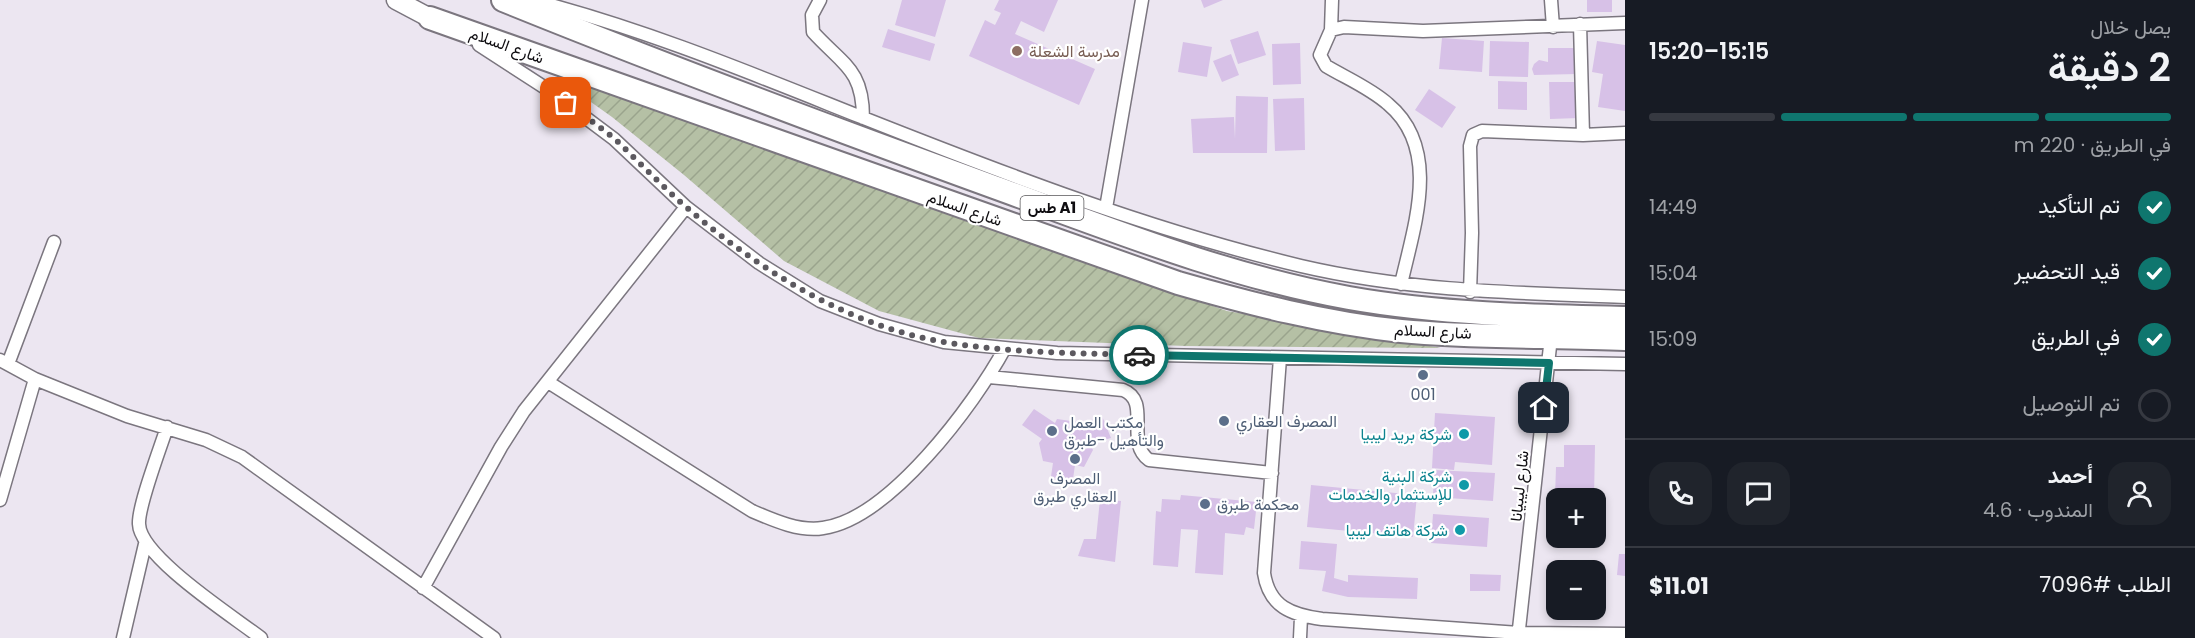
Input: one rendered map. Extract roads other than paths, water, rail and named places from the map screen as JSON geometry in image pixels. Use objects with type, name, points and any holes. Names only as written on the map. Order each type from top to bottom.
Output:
[{"type":"highway","name":"شارع السلام","points":[[503,0],[674,70],[1186,257],[1350,298],[1399,305],[1625,318]]},
{"type":"highway","name":"شارع السلام","points":[[430,18],[1178,283],[1244,302],[1349,324],[1402,331],[1625,339]]},
{"type":"main road","name":"شارع السلام","points":[[396,0],[430,18]]},
{"type":"street","points":[[532,0],[648,35],[1106,208],[1197,238],[1302,266],[1401,284],[1470,292],[1625,297]]},
{"type":"street","points":[[820,0],[812,15],[813,32],[862,87],[863,118]]},
{"type":"street","points":[[1106,208],[1142,0]]},
{"type":"street","points":[[1332,0],[1331,30],[1320,55],[1326,66],[1389,104],[1408,127],[1417,145],[1420,189],[1401,284]]},
{"type":"street","points":[[1551,0],[1553,27]]},
{"type":"street","points":[[430,18],[495,54],[550,91],[614,139],[686,207],[759,263],[820,301],[879,324],[944,342],[1057,353],[1625,364]]},
{"type":"street","points":[[1331,30],[1344,27],[1423,31],[1625,23]]},
{"type":"street","points":[[1580,24],[1583,135]]},
{"type":"street","points":[[1470,292],[1472,233],[1470,146],[1473,135],[1482,131],[1583,135],[1625,133]]},
{"type":"street","points":[[423,588],[507,438],[548,382],[686,207]]},
{"type":"street","points":[[54,242],[4,362],[35,379],[127,416],[206,440],[242,457],[494,638]]},
{"type":"street","name":"شارع ليبيانا","points":[[1519,636],[1551,337]]},
{"type":"street","points":[[548,382],[752,511],[785,523],[820,529],[860,516],[883,499],[951,427],[989,377],[1005,348]]},
{"type":"street","points":[[1280,358],[1266,583],[1281,607],[1301,616],[1519,636],[1625,634]]},
{"type":"street","points":[[989,377],[1123,390],[1133,396],[1137,404],[1136,443],[1141,453],[1149,460],[1272,473]]},
{"type":"street","points":[[0,500],[35,379]]},
{"type":"street","points":[[167,428],[139,519],[139,528],[146,544],[168,567],[261,638]]},
{"type":"street","points":[[123,638],[146,544]]},
{"type":"street","points":[[1300,638],[1301,616]]},
{"type":"place","name":"مدرسة الشعلة","points":[[1017,51]]},
{"type":"place","name":"001","points":[[1423,375]]},
{"type":"place","name":"المصرف العقاري","points":[[1224,421]]},
{"type":"place","name":"مكتب العمل والتأهيل -طبرق","points":[[1052,431]]},
{"type":"place","name":"شركة بريد ليبيا","points":[[1464,434]]},
{"type":"place","name":"المصرف العقاري طبرق","points":[[1075,459]]},
{"type":"place","name":"شركة البنية للإستثمار والخدمات","points":[[1464,485]]},
{"type":"place","name":"محكمة طبرق","points":[[1205,504]]},
{"type":"place","name":"شركة هاتف ليبيا","points":[[1460,530]]}]
